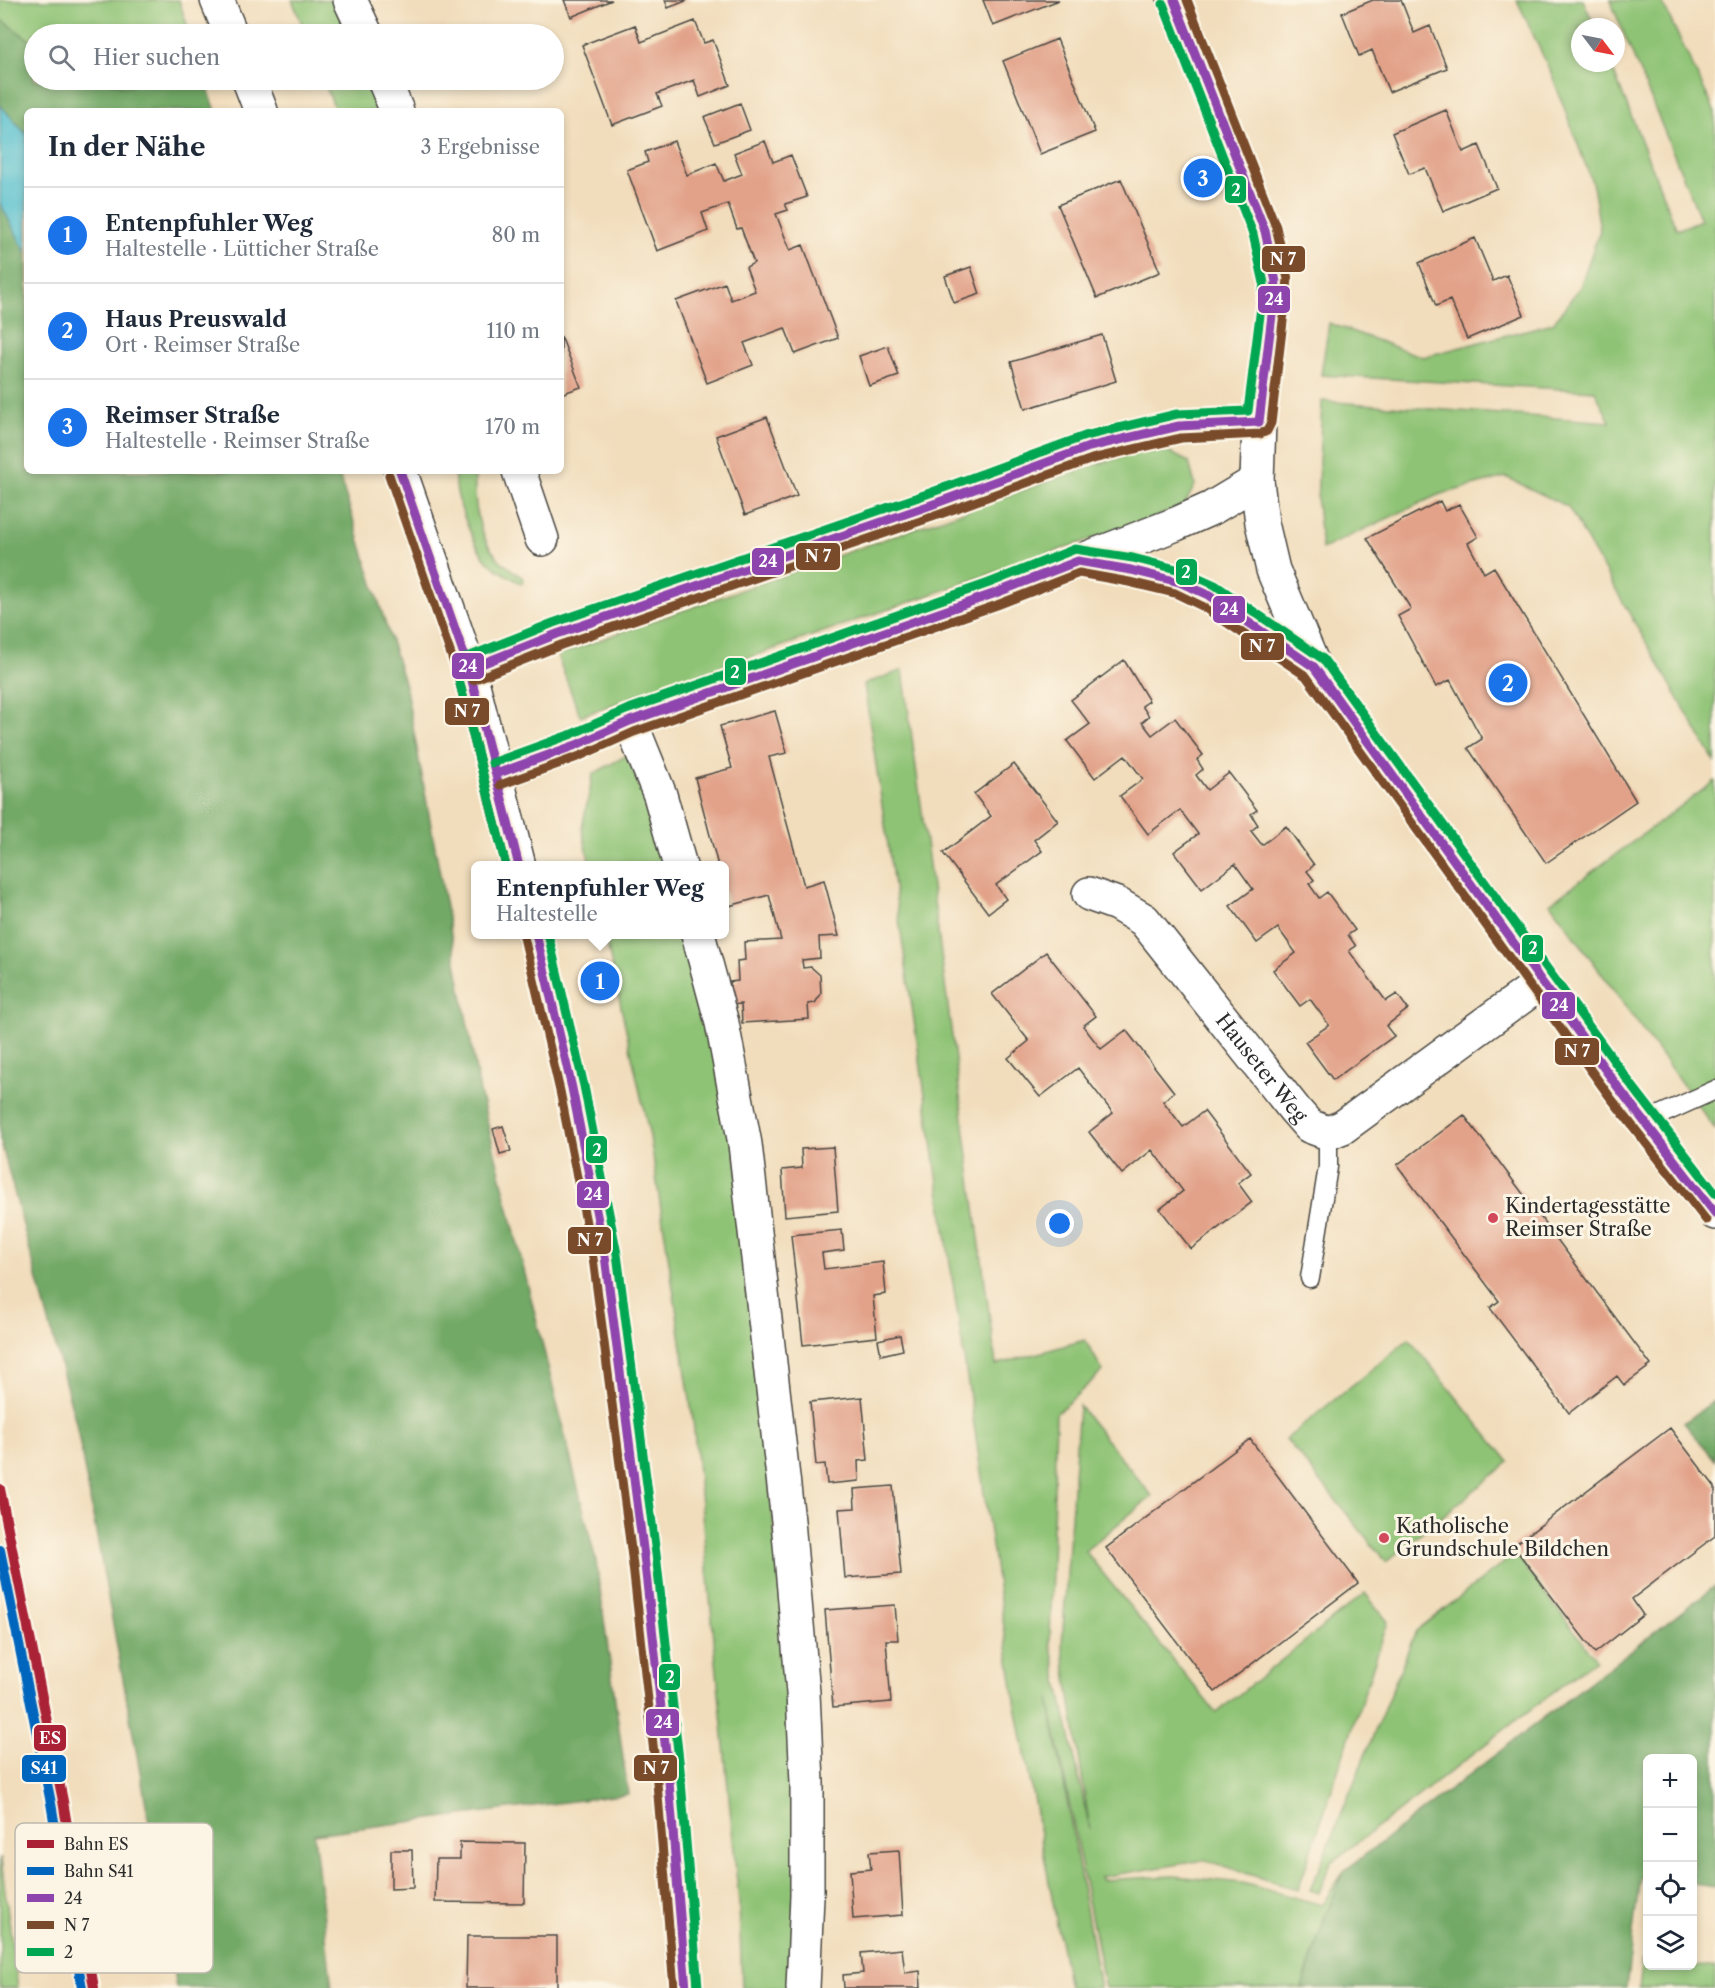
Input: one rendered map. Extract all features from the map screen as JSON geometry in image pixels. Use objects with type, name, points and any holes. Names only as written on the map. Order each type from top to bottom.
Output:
[{"type":"street","points":[[217,0],[227,24]]},
{"type":"street","points":[[350,0],[361,24]]},
{"type":"street","points":[[1174,0],[1265,231],[1275,282],[1259,422],[1257,481],[1262,523],[1274,570],[1314,667],[1644,1122],[1715,1213]]},
{"type":"street","points":[[253,90],[260,108]]},
{"type":"street","points":[[388,90],[396,108]]},
{"type":"street","points":[[469,669],[557,634],[931,506],[1089,447],[1179,426],[1259,422]]},
{"type":"street","points":[[401,474],[469,669],[518,861]]},
{"type":"street","points":[[520,474],[542,539]]},
{"type":"street","points":[[496,774],[576,745],[630,721],[993,594],[1176,524],[1212,508],[1257,481]]},
{"type":"street","points":[[1078,561],[1131,570],[1179,582],[1208,596],[1314,667]]},
{"type":"street","points":[[630,721],[660,795],[679,861]]},
{"type":"street","name":"Hauseter Weg","points":[[1089,894],[1116,904],[1144,920],[1295,1110],[1309,1126],[1328,1133],[1343,1127],[1542,982]]},
{"type":"street","points":[[537,939],[569,1077],[606,1256],[645,1556],[668,1770],[686,1988]]},
{"type":"street","points":[[700,939],[722,1023],[746,1144],[788,1521],[803,1693],[807,1783],[807,1896],[803,1988]]},
{"type":"lane","points":[[1644,1122],[1715,1090]]},
{"type":"lane","points":[[1310,1278],[1328,1167],[1328,1133]]},
{"type":"green space","points":[[0,0],[179,0],[187,24],[24,24],[24,36],[0,19]]},
{"type":"green space","points":[[292,0],[333,0],[346,24],[302,24]]},
{"type":"green space","points":[[1517,0],[1583,0],[1591,18],[1571,18],[1571,72],[1614,72],[1677,230],[1701,220],[1625,36],[1625,18],[1617,18],[1610,0],[1661,0],[1715,112],[1715,762],[1568,507],[1506,477],[1438,495],[1322,549],[1317,504],[1322,401],[1610,422],[1595,391],[1321,375],[1329,323],[1423,357],[1553,323],[1580,287],[1600,230],[1593,185],[1552,75]]},
{"type":"green space","points":[[0,19],[24,36],[24,90],[209,90],[215,108],[24,108],[24,132],[0,105]]},
{"type":"green space","points":[[327,90],[374,90],[382,108],[335,108]]},
{"type":"green space","points":[[0,203],[24,248],[24,474],[339,474],[406,689],[480,1092],[596,1561],[628,1794],[314,1834],[332,1988],[176,1988],[174,1973],[213,1973],[213,1823],[149,1823],[76,1423],[0,1139]]},
{"type":"green space","points":[[1139,452],[1169,452],[1189,462],[1195,485],[1185,504],[1158,516],[580,716],[557,655],[1097,464]]},
{"type":"green space","points":[[454,474],[475,474],[476,505],[485,538],[500,560],[523,578],[522,584],[493,566],[478,548],[461,508]]},
{"type":"green space","points":[[903,670],[996,1365],[1085,1340],[1103,1371],[1056,1414],[1050,1643],[1090,1830],[1062,1644],[1079,1406],[1152,1496],[1085,1551],[1216,1713],[1365,1593],[1388,1622],[1298,1890],[1205,1860],[1100,1877],[1101,1880],[1174,1876],[1242,1883],[1322,1905],[1344,1871],[1325,1917],[1302,1988],[1105,1988],[1049,1699],[1100,1988],[1069,1988],[1015,1701],[864,684]]},
{"type":"green space","points":[[627,755],[668,861],[589,861],[582,828],[593,774]]},
{"type":"green space","points":[[1715,781],[1715,1129],[1550,903]]},
{"type":"green space","points":[[606,939],[690,939],[735,1146],[800,1784],[798,1988],[742,1988],[739,1903],[693,1420],[650,1137]]},
{"type":"green space","points":[[1409,1339],[1509,1462],[1386,1562],[1286,1439]]},
{"type":"green space","points":[[1715,1400],[1715,1460],[1684,1423]]},
{"type":"green space","points":[[1515,1554],[1596,1659],[1331,1863],[1319,1893],[1310,1890],[1416,1631]]},
{"type":"green space","points":[[1715,1586],[1715,1887],[1697,1885],[1697,1754],[1643,1754],[1643,1877],[1640,1877],[1626,1988],[1302,1988],[1325,1917],[1344,1871]]},
{"type":"green space","points":[[0,1857],[18,1988],[0,1988]]},
{"type":"green space","points":[[1643,1960],[1643,1970],[1697,1970],[1697,1966],[1715,1968],[1715,1988],[1639,1988]]},
{"type":"water","points":[[0,105],[24,132],[24,248],[0,203]]},
{"type":"building","points":[[564,0],[612,0],[571,17]]},
{"type":"building","points":[[665,0],[688,0],[668,8]]},
{"type":"building","points":[[983,0],[1059,0],[993,26]]},
{"type":"building","points":[[1373,0],[1401,0],[1414,33],[1430,26],[1447,68],[1389,92],[1372,50],[1359,56],[1342,13]]},
{"type":"building","points":[[695,21],[704,43],[713,40],[730,85],[700,97],[694,80],[657,94],[662,106],[612,125],[582,45],[635,25],[641,42]]},
{"type":"building","points":[[1057,39],[1095,132],[1040,154],[1003,61]]},
{"type":"building","points":[[740,103],[750,130],[715,143],[704,117]]},
{"type":"building","points":[[1446,110],[1463,152],[1479,145],[1497,188],[1443,211],[1425,168],[1409,174],[1392,133]]},
{"type":"building","points":[[674,141],[687,175],[716,163],[724,181],[742,174],[734,153],[765,141],[773,162],[791,155],[807,197],[785,204],[788,210],[776,214],[790,250],[803,245],[838,338],[795,354],[785,328],[744,343],[753,365],[707,383],[676,301],[725,283],[731,300],[755,291],[746,267],[754,263],[741,228],[737,229],[728,204],[702,213],[708,231],[657,251],[627,170],[648,162],[645,152]]},
{"type":"building","points":[[1121,179],[1160,272],[1097,298],[1058,205]]},
{"type":"building","points":[[1475,238],[1493,281],[1507,275],[1524,315],[1467,339],[1450,300],[1436,306],[1419,263]]},
{"type":"building","points":[[971,267],[980,294],[954,303],[945,276]]},
{"type":"building","points":[[1102,335],[1116,381],[1025,409],[1011,362]]},
{"type":"building","points":[[564,344],[581,387],[564,393]]},
{"type":"building","points":[[888,346],[899,376],[869,386],[859,356]]},
{"type":"building","points":[[767,417],[797,496],[745,515],[716,436]]},
{"type":"building","points":[[1440,501],[1445,511],[1459,504],[1478,537],[1468,543],[1484,573],[1494,567],[1636,801],[1546,863],[1468,748],[1482,739],[1450,680],[1436,687],[1398,616],[1411,609],[1367,538]]},
{"type":"building","points":[[1124,660],[1149,701],[1142,706],[1149,716],[1142,722],[1152,735],[1175,718],[1203,755],[1197,760],[1203,769],[1196,775],[1207,790],[1229,773],[1257,810],[1251,814],[1258,825],[1251,831],[1262,845],[1286,826],[1314,865],[1307,871],[1314,880],[1309,884],[1319,898],[1327,892],[1355,930],[1348,935],[1356,946],[1349,951],[1386,1001],[1397,994],[1408,1009],[1386,1026],[1394,1036],[1333,1080],[1305,1042],[1329,1025],[1310,999],[1300,1006],[1273,970],[1296,953],[1278,928],[1257,943],[1230,906],[1253,889],[1235,864],[1202,889],[1174,852],[1198,834],[1180,810],[1148,834],[1120,796],[1143,779],[1125,755],[1095,778],[1067,741],[1090,724],[1071,700]]},
{"type":"building","points":[[775,711],[787,753],[769,757],[804,886],[824,880],[839,936],[819,937],[820,958],[802,960],[803,968],[811,967],[820,975],[821,994],[815,1003],[808,1004],[809,1019],[742,1023],[741,1004],[731,1005],[730,982],[738,981],[737,961],[745,960],[744,942],[781,940],[769,895],[729,906],[729,861],[717,861],[695,778],[732,768],[720,726]]},
{"type":"building","points":[[1014,764],[1058,821],[1034,840],[1042,851],[996,885],[1006,899],[988,913],[943,853],[991,816],[974,794]]},
{"type":"building","points":[[1046,952],[1096,1016],[1083,1026],[1101,1049],[1126,1030],[1174,1092],[1163,1101],[1183,1127],[1204,1111],[1251,1173],[1238,1183],[1252,1202],[1191,1249],[1160,1209],[1183,1191],[1152,1150],[1122,1174],[1089,1132],[1113,1113],[1078,1068],[1040,1097],[1008,1058],[1029,1041],[992,994]]},
{"type":"building","points":[[1464,1115],[1651,1365],[1624,1385],[1617,1376],[1569,1413],[1490,1308],[1499,1301],[1397,1165]]},
{"type":"building","points":[[503,1126],[511,1151],[500,1154],[493,1129]]},
{"type":"building","points":[[833,1147],[838,1211],[785,1216],[782,1170],[802,1168],[801,1149]]},
{"type":"building","points":[[842,1230],[844,1250],[822,1253],[824,1269],[883,1262],[886,1294],[873,1296],[877,1337],[803,1345],[791,1235]]},
{"type":"building","points":[[900,1335],[903,1350],[881,1355],[878,1340]]},
{"type":"building","points":[[862,1397],[868,1460],[858,1461],[859,1481],[827,1484],[825,1464],[816,1465],[810,1402]]},
{"type":"building","points":[[1670,1428],[1715,1487],[1715,1536],[1632,1599],[1643,1615],[1595,1653],[1513,1546]]},
{"type":"building","points":[[1250,1439],[1358,1583],[1215,1692],[1106,1548]]},
{"type":"building","points":[[893,1486],[901,1574],[845,1578],[839,1509],[855,1508],[854,1489]]},
{"type":"building","points":[[895,1605],[898,1640],[886,1640],[891,1702],[833,1707],[825,1610]]},
{"type":"building","points":[[460,1842],[525,1843],[524,1903],[435,1902],[436,1859],[460,1859]]},
{"type":"building","points":[[391,1850],[412,1850],[413,1888],[391,1889]]},
{"type":"building","points":[[899,1850],[903,1915],[853,1919],[850,1871],[871,1869],[869,1852]]},
{"type":"building","points":[[467,1936],[557,1936],[557,1988],[466,1988]]},
{"type":"building","points":[[902,1949],[905,1973],[920,1971],[921,1988],[844,1988],[843,1975],[863,1973],[861,1953]]},
{"type":"rail line","name":"ES","points":[[0,1489],[67,1823]]},
{"type":"rail line","name":"S41","points":[[0,1550],[54,1823]]},
{"type":"rail line","name":"S41","points":[[79,1973],[82,1988]]},
{"type":"rail line","name":"ES","points":[[92,1973],[94,1988]]},
{"type":"transit line","name":"24","points":[[469,669],[557,634],[931,505],[1089,447],[1179,426],[1259,422],[1276,282],[1265,231],[1174,0]]},
{"type":"transit line","points":[[473,680],[561,645],[935,516],[1092,459],[1181,438],[1260,434],[1267,431],[1271,423],[1288,279],[1276,227],[1187,0]]},
{"type":"transit line","name":"2","points":[[505,861],[457,672],[458,665],[463,659],[553,623],[927,494],[1085,436],[1177,414],[1248,411],[1264,283],[1253,234],[1163,4]]},
{"type":"transit line","name":"24","points":[[401,474],[469,669],[518,861]]},
{"type":"transit line","points":[[389,475],[457,672],[505,861]]},
{"type":"transit line","name":"2","points":[[492,763],[572,734],[626,710],[989,583],[1075,549],[1133,558],[1184,571],[1215,585],[1323,659],[1630,1083],[1715,1193]]},
{"type":"transit line","name":"24","points":[[496,774],[576,745],[630,721],[993,594],[1078,561],[1131,570],[1179,582],[1208,595],[1314,667],[1620,1090],[1715,1213]]},
{"type":"transit line","points":[[500,785],[580,756],[634,732],[997,605],[1079,573],[1175,593],[1202,606],[1306,676],[1610,1097],[1706,1220]]},
{"type":"transit line","points":[[524,939],[560,1091],[593,1258],[632,1557],[656,1771],[674,1988]]},
{"type":"transit line","name":"24","points":[[537,939],[572,1088],[605,1256],[644,1556],[668,1770],[686,1988]]},
{"type":"transit line","name":"2","points":[[549,939],[584,1086],[617,1254],[656,1554],[680,1769],[698,1987]]},
{"type":"place","name":"Reimser Straße","points":[[1203,178]]},
{"type":"place","name":"Haus Preuswald","points":[[1508,683]]},
{"type":"place","name":"Entenpfuhler Weg","points":[[600,981]]},
{"type":"place","name":"Kindertagesstätte Reimser Straße","points":[[1493,1218]]},
{"type":"place","name":"Katholische Grundschule Bildchen","points":[[1384,1538]]}]
